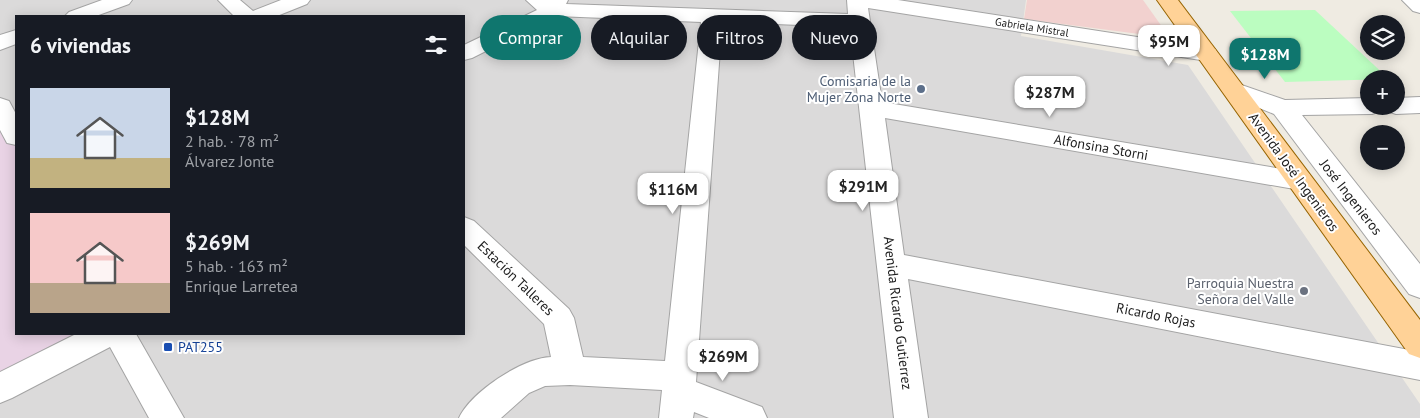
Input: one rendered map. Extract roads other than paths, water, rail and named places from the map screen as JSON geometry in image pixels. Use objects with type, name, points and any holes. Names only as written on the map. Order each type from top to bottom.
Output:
[{"type":"main road","name":"Avenida José Ingenieros","points":[[1167,0],[1420,344]]},
{"type":"street","points":[[79,15],[122,0]]},
{"type":"street","points":[[228,0],[245,15]]},
{"type":"street","points":[[262,15],[300,0]]},
{"type":"street","points":[[1412,0],[1420,7]]},
{"type":"street","points":[[465,52],[549,3]]},
{"type":"street","name":"Gabriela Mistral","points":[[549,3],[697,16]]},
{"type":"street","name":"Gabriela Mistral","points":[[741,15],[858,7],[1207,54]]},
{"type":"street","name":"Avenida Ricardo Gutierrez","points":[[858,7],[911,418]]},
{"type":"street","points":[[0,43],[15,37]]},
{"type":"street","points":[[679,395],[708,60]]},
{"type":"street","points":[[1233,90],[1283,108],[1360,106]]},
{"type":"street","points":[[0,106],[15,135]]},
{"type":"street","points":[[1405,106],[1420,106]]},
{"type":"street","name":"Alfonsina Storni","points":[[871,108],[1300,181]]},
{"type":"street","name":"José Ingenieros","points":[[1283,108],[1420,286]]},
{"type":"street","name":"Estación Talleres","points":[[465,229],[558,318],[570,371]]},
{"type":"street","name":"Ricardo Rojas","points":[[891,264],[1420,366]]},
{"type":"street","points":[[0,388],[102,335]]},
{"type":"street","points":[[120,335],[167,418]]},
{"type":"street","points":[[476,418],[517,383],[542,372],[570,371],[679,395],[750,418]]},
{"type":"place","name":"Comisaria de la Mujer Zona Norte","points":[[921,89]]},
{"type":"place","name":"Parroquia Nuestra Señora del Valle","points":[[1304,291]]},
{"type":"place","name":"PAT255","points":[[168,347]]}]
